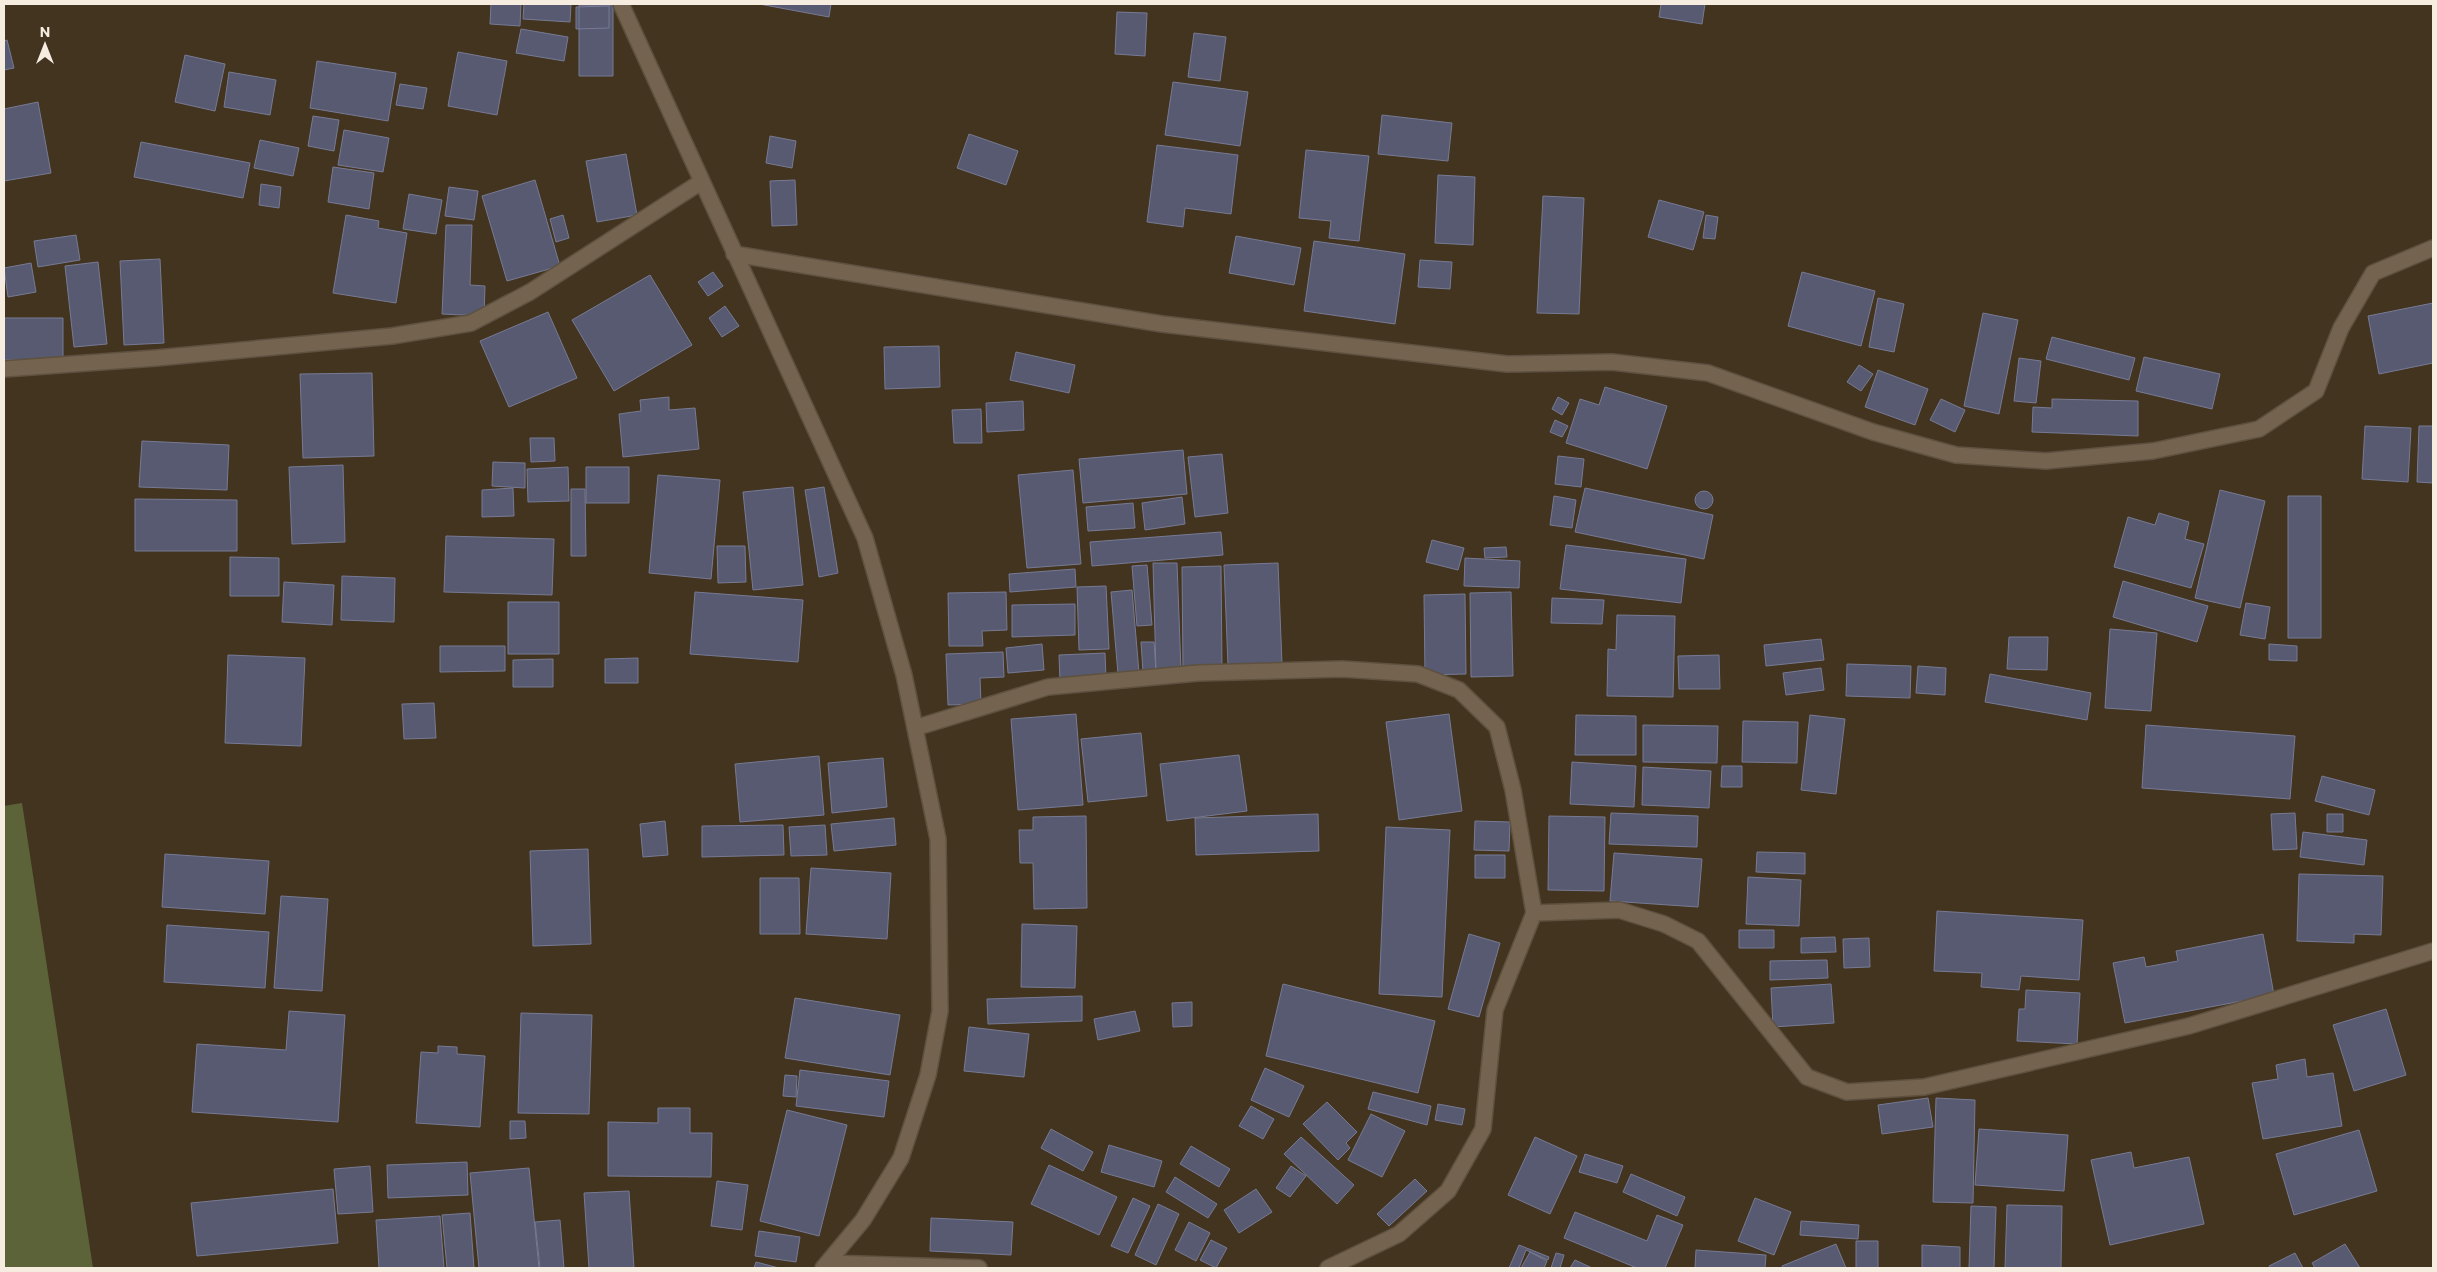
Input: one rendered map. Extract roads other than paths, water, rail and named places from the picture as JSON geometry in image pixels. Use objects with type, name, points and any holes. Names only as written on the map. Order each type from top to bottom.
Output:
[{"type":"street","points":[[620,4],[865,538],[904,675],[938,838],[940,1011],[928,1075],[901,1158],[864,1220],[826,1266]]},
{"type":"street","points":[[4,369],[156,358],[382,337],[471,323],[530,292],[701,182]]},
{"type":"street","points":[[734,254],[1162,324],[1507,364],[1612,362],[1708,373],[1873,432],[1956,455],[2046,461],[2153,451],[2258,429],[2316,391],[2341,328],[2373,273],[2433,248]]},
{"type":"street","points":[[915,728],[1048,687],[1207,673],[1342,668],[1418,674],[1459,690],[1497,726],[1514,790],[1534,913],[1495,1010],[1483,1129],[1448,1191],[1399,1234],[1328,1268]]},
{"type":"street","points":[[1534,913],[1619,910],[1664,924],[1698,941],[1807,1077],[1847,1092],[1924,1088],[2189,1026],[2433,951]]},
{"type":"street","points":[[826,1266],[978,1268]]}]
